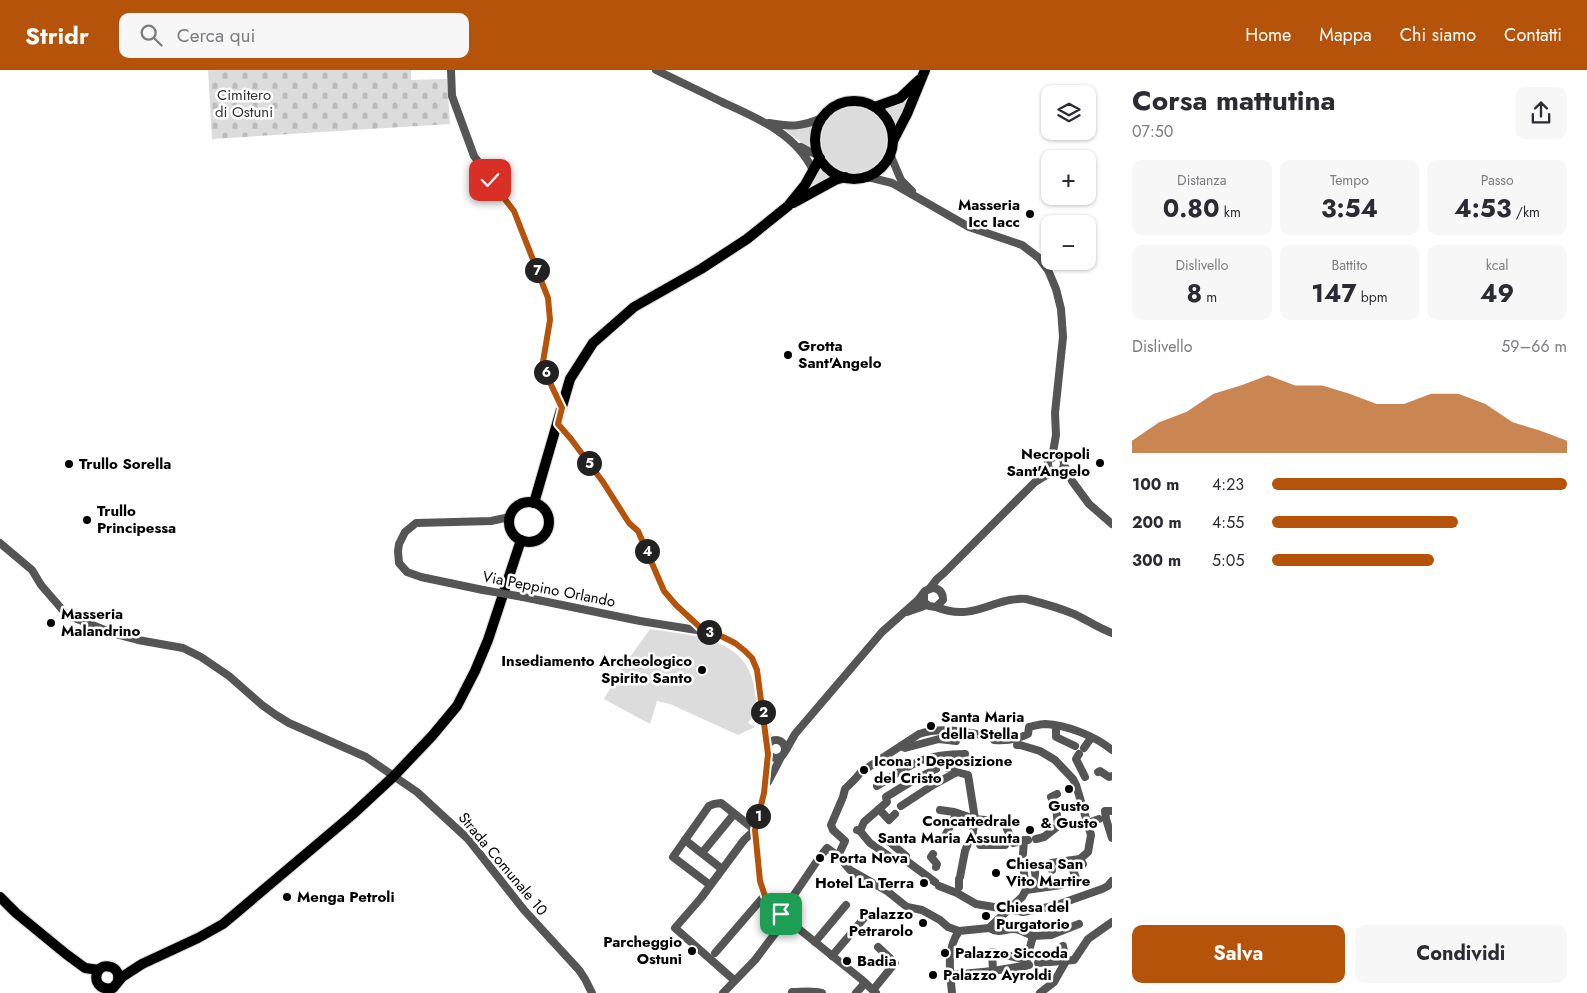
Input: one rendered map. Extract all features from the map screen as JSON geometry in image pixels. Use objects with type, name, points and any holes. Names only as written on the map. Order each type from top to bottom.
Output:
[{"type":"main road","points":[[876,107],[900,98],[924,73]]},
{"type":"main road","points":[[534,502],[570,379],[593,343],[634,307],[747,239],[788,206],[835,180],[845,177],[862,178],[874,173],[884,165],[924,73]]},
{"type":"main road","points":[[845,177],[830,170],[819,156],[815,142],[817,129],[822,118],[830,109],[841,103],[853,101],[864,102],[876,107],[885,116],[891,128],[893,141]]},
{"type":"main road","points":[[788,206],[806,185],[819,156]]},
{"type":"main road","points":[[534,502],[540,505],[548,515],[548,528],[540,538],[528,541],[521,540],[510,528],[510,516],[517,506],[534,502]]},
{"type":"main road","points":[[0,896],[16,913],[66,954],[85,968],[99,970],[107,967],[114,969],[126,968],[142,964],[223,924],[393,777],[432,736],[457,706],[476,670],[488,640],[521,540]]},
{"type":"main road","points":[[66,954],[90,978],[96,981],[99,986],[111,989]]},
{"type":"main road","points":[[111,989],[142,964]]},
{"type":"main road","points":[[111,989],[118,973],[114,969]]},
{"type":"main road","points":[[96,981],[99,970]]},
{"type":"street","points":[[451,70],[452,96],[474,156],[514,211],[548,298],[550,320],[543,362],[546,374],[562,408]]},
{"type":"street","points":[[656,70],[767,123],[796,145],[807,157],[813,170]]},
{"type":"street","points":[[767,123],[790,126],[822,118]]},
{"type":"street","points":[[796,145],[819,156]]},
{"type":"street","points":[[890,154],[901,180],[918,198]]},
{"type":"street","points":[[862,178],[872,178],[892,183],[968,227],[1022,245],[1039,258],[1048,270],[1061,309],[1063,337],[1055,413],[1056,435],[1053,466]]},
{"type":"street","points":[[558,424],[603,482],[629,523],[638,531],[664,591],[703,630]]},
{"type":"street","points":[[1056,435],[1063,462],[1072,481],[1089,504],[1112,524]]},
{"type":"street","points":[[771,743],[795,734],[882,632],[930,588],[1035,482],[1041,472],[1053,466],[1057,456],[1063,462]]},
{"type":"street","points":[[1053,466],[1062,470],[1063,462]]},
{"type":"street","points":[[1053,466],[1072,481]]},
{"type":"street","name":"Via Peppino Orlando","points":[[510,516],[491,521],[416,524],[405,532],[399,544],[399,563],[407,572],[420,577],[640,620],[703,630],[735,643],[752,658],[757,670],[771,743],[764,793],[755,830],[760,881],[765,896],[784,917],[874,992]]},
{"type":"street","name":"Strada Comunale 10","points":[[0,543],[32,570],[41,585],[67,615],[115,634],[183,648],[201,657],[229,676],[276,715],[289,723],[366,756],[379,764],[393,777],[417,792],[468,839],[524,910],[578,970],[592,993]]},
{"type":"street","points":[[900,615],[941,603],[944,573]]},
{"type":"street","points":[[930,588],[936,588],[956,612]]},
{"type":"street","points":[[924,594],[924,602],[950,612],[970,612],[1015,599],[1025,599],[1074,614],[1112,633]]},
{"type":"street","points":[[838,856],[845,841],[833,830],[831,825],[845,789],[861,772],[919,734],[944,730],[992,737],[994,740],[1021,737],[1028,734],[1029,727],[1042,724],[1068,729],[1102,743],[1112,750]]},
{"type":"street","points":[[1056,726],[1056,737],[1075,746]]},
{"type":"street","name":"Via Peppino Orlando","points":[[764,793],[774,768],[795,734]]},
{"type":"street","points":[[1075,784],[1087,777],[1076,759],[1091,738]]},
{"type":"street","points":[[901,746],[905,748],[939,739],[956,741]]},
{"type":"street","points":[[771,743],[784,745],[783,754],[772,758],[771,743]]},
{"type":"street","points":[[1017,745],[1040,750],[1055,760],[1075,784],[1088,823],[1091,835],[1088,852],[1080,859],[1052,866]]},
{"type":"street","points":[[877,786],[920,760],[946,754],[965,754]]},
{"type":"street","points":[[896,861],[870,843],[859,830],[864,822],[887,802],[886,798],[912,781],[936,769]]},
{"type":"street","points":[[1098,772],[1100,771],[1111,777]]},
{"type":"street","points":[[901,806],[957,772],[968,775],[975,819],[972,838],[970,838],[965,851],[958,879],[959,887]]},
{"type":"street","points":[[972,838],[978,840],[980,845],[1013,843],[1044,837],[1058,826],[1056,806],[1051,797],[1057,794]]},
{"type":"street","points":[[710,885],[673,857],[709,806],[721,804],[755,830],[744,840],[710,885],[675,928],[734,980]]},
{"type":"street","points":[[879,809],[889,820],[896,814]]},
{"type":"street","points":[[940,810],[985,821],[1004,822],[1008,843]]},
{"type":"street","points":[[1112,810],[1105,811],[1102,819],[1112,838]]},
{"type":"street","points":[[945,836],[957,813]]},
{"type":"street","points":[[702,853],[734,814]]},
{"type":"street","points":[[1088,823],[1102,819]]},
{"type":"street","points":[[886,839],[906,856],[908,862],[937,884],[976,904],[1023,912],[1054,906],[1102,889],[1112,881]]},
{"type":"street","points":[[685,840],[722,869]]},
{"type":"street","points":[[1023,854],[1030,840]]},
{"type":"street","points":[[825,850],[838,856],[850,870],[887,891],[907,907],[922,910],[948,927],[959,931],[989,928],[997,931],[1016,929],[1032,936],[1051,935],[1079,924]]},
{"type":"street","points":[[933,854],[931,857],[936,867]]},
{"type":"street","points":[[1026,890],[1061,884],[1076,878],[1073,870],[1082,864],[1080,859]]},
{"type":"street","points":[[723,993],[755,960],[784,917],[788,906],[817,861]]},
{"type":"street","points":[[989,928],[1022,897],[1026,890],[1023,864]]},
{"type":"street","points":[[1034,864],[1038,888]]},
{"type":"street","points":[[715,953],[765,896]]},
{"type":"street","points":[[815,942],[846,905]]},
{"type":"street","points":[[832,956],[865,917]]},
{"type":"street","points":[[951,975],[993,971],[1030,963],[1074,960],[1088,939],[1112,922]]},
{"type":"street","points":[[952,993],[950,947],[959,931]]},
{"type":"street","points":[[1030,963],[1032,936]]},
{"type":"street","points":[[1040,993],[1054,982],[1066,961],[1063,946]]},
{"type":"street","points":[[874,992],[895,963],[878,947]]},
{"type":"street","points":[[993,971],[992,952],[1030,963]]},
{"type":"street","points":[[856,993],[865,983]]},
{"type":"street","points":[[792,992],[809,993],[812,991],[822,993]]},
{"type":"green space","name":"Cimitero di Ostuni","points":[[208,70],[411,70],[411,80],[447,79],[450,124],[212,139]]},
{"type":"green space","points":[[905,101],[907,104],[896,125],[886,109]]},
{"type":"green space","points":[[854,107],[867,110],[877,117],[884,127],[887,140],[884,153],[877,163],[867,170],[854,173],[841,170],[831,163],[824,153],[821,140],[824,127],[831,117],[841,110]]},
{"type":"green space","points":[[815,126],[813,129],[813,149],[811,150],[785,130],[801,128]]},
{"type":"green space","points":[[819,168],[824,168],[834,176],[810,186]]},
{"type":"green space","points":[[650,629],[710,640],[736,653],[746,664],[752,678],[759,720],[752,717],[748,723],[755,727],[738,735],[670,704],[657,701],[650,724],[604,699],[611,684]]},
{"type":"place","name":"Masseria Icc Iacc","points":[[1030,214]]},
{"type":"place","name":"Grotta Sant'Angelo","points":[[788,355]]},
{"type":"place","name":"Necropoli Sant'Angelo","points":[[1100,463]]},
{"type":"place","name":"Trullo Sorella","points":[[69,464]]},
{"type":"place","name":"Trullo Principessa","points":[[87,520]]},
{"type":"place","name":"Masseria Malandrino","points":[[51,623]]},
{"type":"place","name":"Insediamento Archeologico Spirito Santo","points":[[702,670]]},
{"type":"place","name":"Santa Maria della Stella","points":[[931,726]]},
{"type":"place","name":"Icona : Deposizione del Cristo","points":[[864,770]]},
{"type":"place","name":"Gusto & Gusto","points":[[1069,789]]},
{"type":"place","name":"Concattedrale Santa Maria Assunta","points":[[1030,830]]},
{"type":"place","name":"Porta Nova","points":[[820,858]]},
{"type":"place","name":"Chiesa San Vito Martire","points":[[996,873]]},
{"type":"place","name":"Hotel La Terra","points":[[924,883]]},
{"type":"place","name":"Menga Petroli","points":[[287,897]]},
{"type":"place","name":"Chiesa del Purgatorio","points":[[986,916]]},
{"type":"place","name":"Palazzo Petrarolo","points":[[923,923]]},
{"type":"place","name":"Parcheggio Ostuni","points":[[692,951]]},
{"type":"place","name":"Palazzo Siccoda","points":[[945,953]]},
{"type":"place","name":"Badia","points":[[847,961]]},
{"type":"place","name":"Palazzo Ayroldi","points":[[933,975]]},
{"type":"route","points":[[490,180],[514,211],[548,298],[550,320],[543,362],[546,374],[562,408],[558,424],[603,482],[629,523],[638,531],[664,591],[703,630],[735,643],[745,651],[752,658],[757,670],[768,745],[764,793],[755,830],[760,881],[765,896],[781,914]]}]
